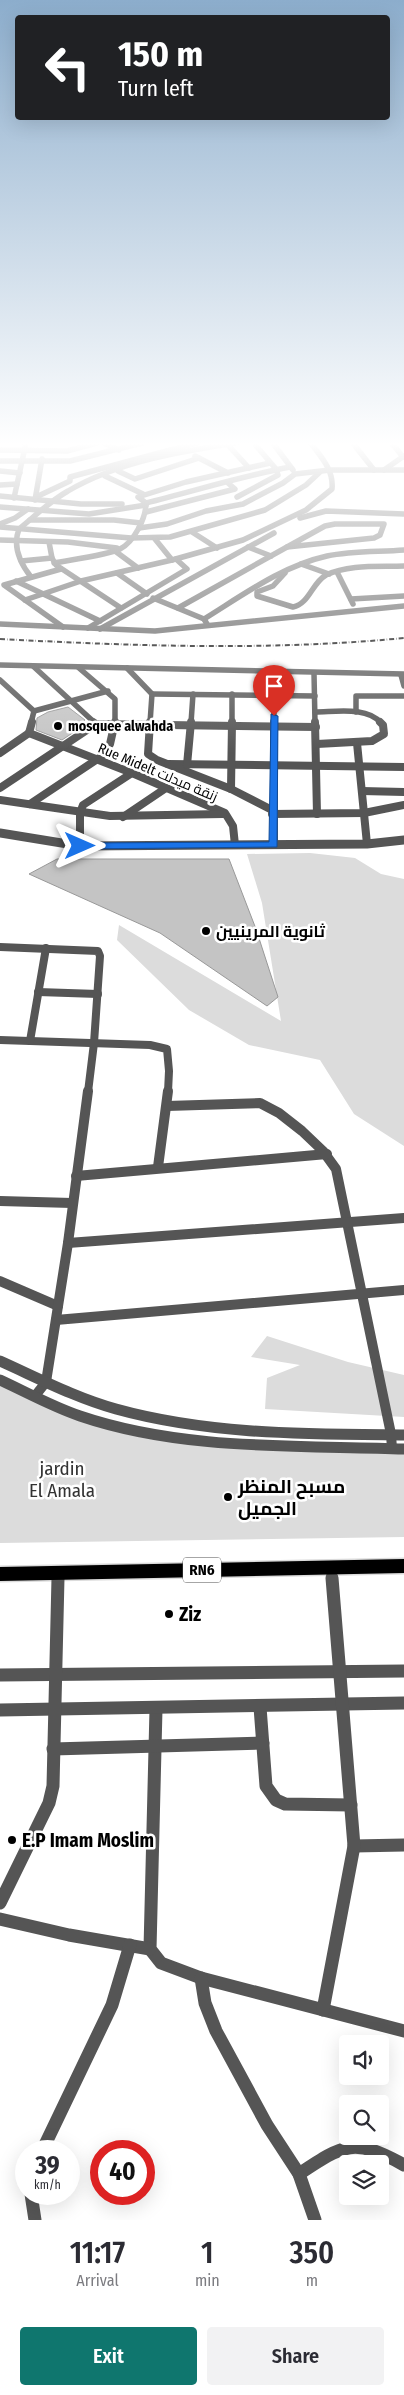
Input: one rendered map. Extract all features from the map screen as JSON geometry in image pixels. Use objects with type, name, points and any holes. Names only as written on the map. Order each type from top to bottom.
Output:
[{"type":"main road","name":"RN6","points":[[0,1574],[404,1566]]},
{"type":"street","points":[[16,546],[21,561],[31,577]]},
{"type":"street","points":[[50,546],[53,560],[61,569],[121,608]]},
{"type":"street","points":[[80,546],[118,550],[138,568]]},
{"type":"street","points":[[21,561],[53,560],[118,550],[123,546]]},
{"type":"street","points":[[88,628],[187,569],[161,546]]},
{"type":"street","points":[[213,546],[217,548]]},
{"type":"street","points":[[25,600],[81,581],[224,546]]},
{"type":"street","points":[[178,608],[287,547],[301,546]]},
{"type":"street","points":[[100,629],[248,547],[271,556]]},
{"type":"street","points":[[204,619],[277,574],[316,559],[344,554],[404,550]]},
{"type":"street","points":[[302,564],[328,574]]},
{"type":"street","points":[[289,569],[272,586],[257,592],[257,596],[293,608],[298,607],[303,604],[312,587],[328,574],[404,566]]},
{"type":"street","points":[[2,584],[61,569]]},
{"type":"street","points":[[337,572],[357,611]]},
{"type":"street","points":[[117,573],[147,594]]},
{"type":"street","points":[[16,581],[100,621]]},
{"type":"street","points":[[2,584],[62,627]]},
{"type":"street","points":[[351,600],[404,596]]},
{"type":"street","points":[[153,598],[204,619],[208,626]]},
{"type":"street","points":[[0,624],[155,631],[404,606]]},
{"type":"street","points":[[0,665],[314,673],[403,679]]},
{"type":"street","points":[[33,666],[96,724]]},
{"type":"street","points":[[30,804],[109,750],[116,702],[108,691],[79,668]]},
{"type":"street","points":[[128,668],[152,694],[148,754],[168,764],[231,789],[272,812],[317,814],[364,813],[404,804]]},
{"type":"street","points":[[314,673],[317,814]]},
{"type":"street","points":[[0,680],[34,711]]},
{"type":"street","points":[[34,711],[108,691]]},
{"type":"street","points":[[152,694],[315,696]]},
{"type":"street","points":[[188,764],[193,694]]},
{"type":"street","points":[[231,789],[232,694]]},
{"type":"street","points":[[274,695],[272,812],[274,845]]},
{"type":"street","points":[[356,712],[356,696],[404,696]]},
{"type":"street","points":[[0,753],[29,733],[34,711]]},
{"type":"street","points":[[315,712],[356,712],[376,717],[382,721],[385,728],[384,734],[379,738],[358,743],[317,744]]},
{"type":"street","points":[[0,788],[96,724],[316,727]]},
{"type":"street","name":"Rue Midelt زنقة ميدلت","points":[[29,733],[132,773],[225,814],[233,826],[235,845]]},
{"type":"street","points":[[358,743],[367,844]]},
{"type":"street","points":[[168,764],[404,767]]},
{"type":"street","points":[[80,846],[80,813],[87,802],[132,773]]},
{"type":"street","points":[[123,817],[166,788]]},
{"type":"street","points":[[362,790],[404,792]]},
{"type":"street","points":[[0,800],[80,813],[123,817],[225,814]]},
{"type":"street","points":[[0,834],[80,846],[367,844],[404,840]]},
{"type":"street","points":[[0,947],[98,951],[100,956],[94,1043],[68,1243],[46,1382],[35,1396]]},
{"type":"street","points":[[30,1041],[46,948]]},
{"type":"street","points":[[38,992],[98,994]]},
{"type":"street","points":[[0,1040],[150,1045],[167,1049],[169,1057],[167,1106],[158,1168]]},
{"type":"street","points":[[0,1380],[79,1416],[102,1423],[165,1435],[250,1444],[398,1449],[391,1434],[336,1169],[327,1154],[273,1108],[260,1103],[167,1106]]},
{"type":"street","points":[[76,1176],[327,1154]]},
{"type":"street","points":[[0,1201],[72,1203]]},
{"type":"street","points":[[68,1243],[404,1218]]},
{"type":"street","points":[[0,1281],[58,1306]]},
{"type":"street","points":[[56,1320],[404,1290]]},
{"type":"street","points":[[0,1361],[116,1410],[182,1422],[272,1430],[404,1434]]},
{"type":"street","points":[[323,2010],[354,1846],[330,1567]]},
{"type":"street","points":[[0,1903],[49,1803],[53,1786],[53,1710],[58,1573]]},
{"type":"street","points":[[0,1675],[404,1671]]},
{"type":"street","points":[[0,1710],[404,1704]]},
{"type":"street","points":[[260,1707],[266,1786],[276,1800],[284,1804],[351,1805]]},
{"type":"street","points":[[156,1709],[150,1949],[154,1957],[161,1963],[201,1978],[404,2031]]},
{"type":"street","points":[[53,1749],[263,1743]]},
{"type":"street","points":[[354,1846],[404,1845]]},
{"type":"street","points":[[0,1919],[69,1935],[150,1949]]},
{"type":"street","points":[[47,2140],[112,2005],[130,1946]]},
{"type":"street","points":[[201,1978],[205,2003],[216,2032],[267,2125],[299,2174],[315,2220]]},
{"type":"street","points":[[299,2174],[338,2149],[360,2145],[376,2150],[404,2165]]},
{"type":"street","points":[[31,2205],[35,2220]]},
{"type":"green space","points":[[310,853],[355,858],[381,874],[404,879],[404,1146],[354,1114],[320,1060],[249,1045],[189,1010],[117,940],[119,925],[281,1021],[262,903],[247,854]]},
{"type":"green space","points":[[267,1336],[348,1362],[404,1375],[404,1417],[265,1409],[267,1378],[300,1365],[251,1357]]},
{"type":"green space","name":"jardin El Amala","points":[[0,1385],[156,1437],[404,1450],[404,1537],[0,1543]]},
{"type":"building","name":"mosquee alwahda","points":[[68,707],[85,720],[74,732],[62,740],[36,730],[37,718],[48,712]]},
{"type":"building","name":"ثانوية المرينيين","points":[[57,859],[229,859],[256,929],[278,997],[267,1006],[160,933],[29,874]]},
{"type":"railway","points":[[0,639],[101,644],[252,646],[303,645],[404,638]]},
{"type":"place","name":"mosquee alwahda","points":[[58,726]]},
{"type":"place","name":"ثانوية المرينيين","points":[[206,931]]},
{"type":"place","name":"مسبح المنظر الجميل","points":[[228,1497]]},
{"type":"place","name":"Ziz","points":[[169,1614]]},
{"type":"place","name":"E.P Imam Moslim","points":[[12,1840]]},
{"type":"route","points":[[80,846],[274,845],[272,810],[274,716]]}]
